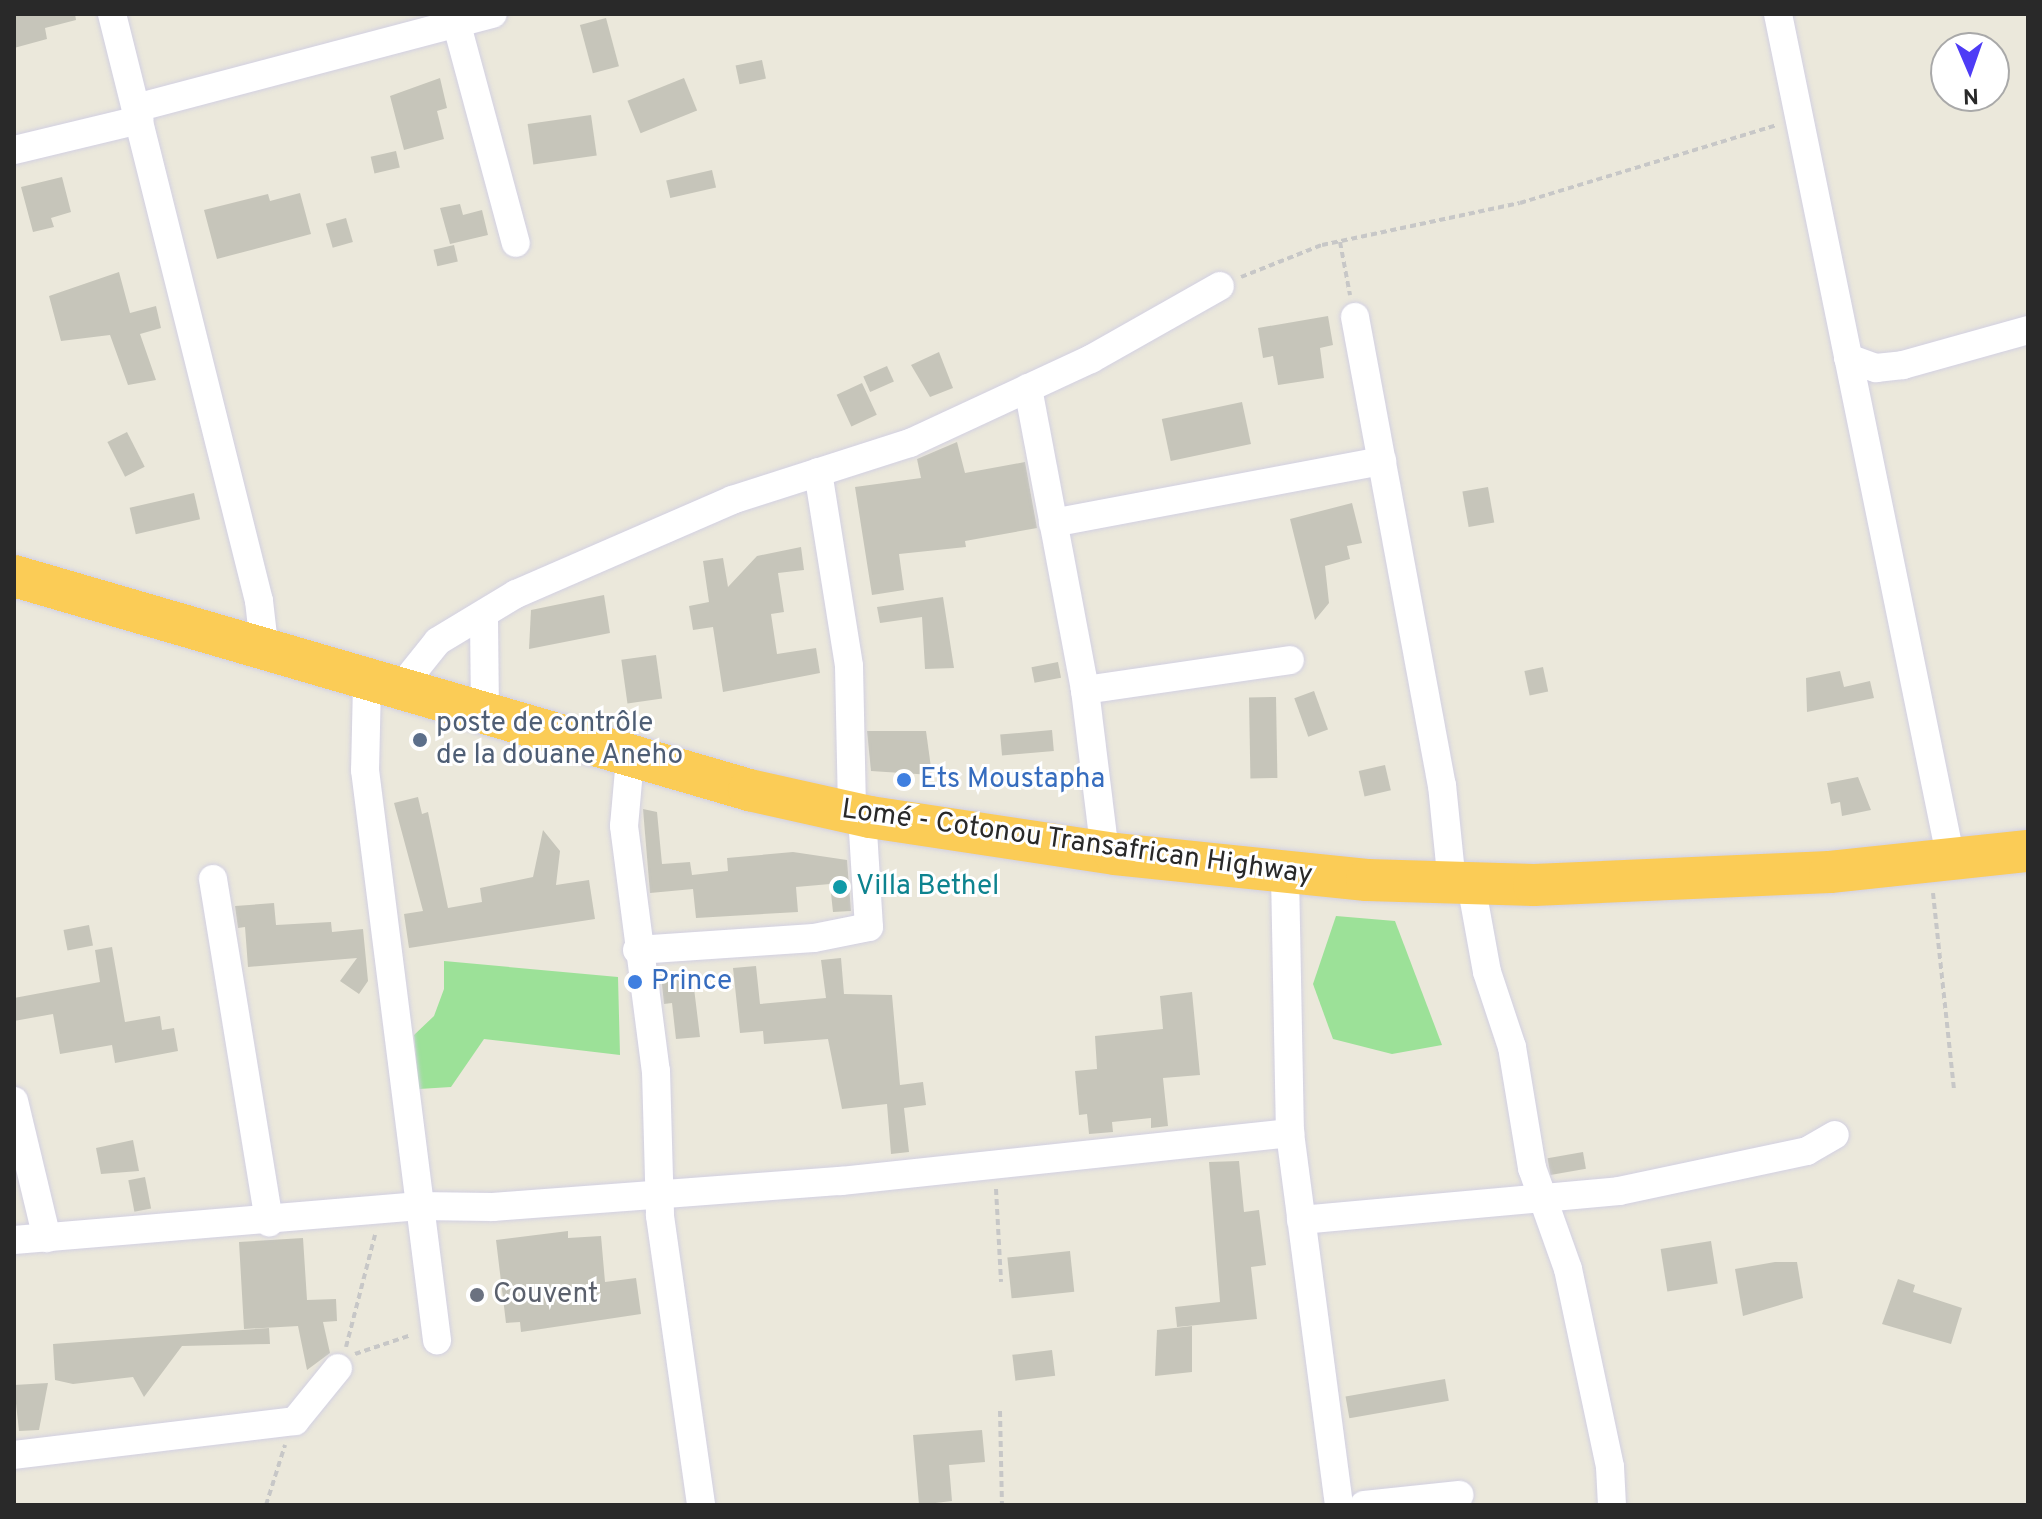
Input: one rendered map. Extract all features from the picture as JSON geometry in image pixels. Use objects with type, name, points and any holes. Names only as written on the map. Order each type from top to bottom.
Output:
[{"type":"highway","name":"Lomé - Cotonou Transafrican Highway","points":[[14,576],[382,688],[630,759],[857,815],[1105,853],[1285,874],[1462,884],[1711,879],[2028,851]]},
{"type":"street","points":[[112,14],[259,601],[265,653]]},
{"type":"street","points":[[14,150],[457,19],[493,14]]},
{"type":"street","points":[[1778,14],[1848,358],[1942,861]]},
{"type":"street","points":[[457,19],[516,243]]},
{"type":"street","points":[[436,1332],[417,1206],[364,758],[382,688],[438,641],[484,618],[516,594],[627,545],[818,472],[910,443],[1028,388],[1220,286]]},
{"type":"street","points":[[1355,317],[1462,884],[1543,1199],[1568,1269],[1610,1467],[1612,1505]]},
{"type":"street","points":[[1848,358],[1876,368],[1903,365],[2028,330]]},
{"type":"street","points":[[1028,388],[1085,690],[1105,853]]},
{"type":"street","points":[[1053,523],[1382,461]]},
{"type":"street","points":[[637,950],[814,938],[869,927],[857,815],[849,666],[818,472]]},
{"type":"street","points":[[484,618],[485,716]]},
{"type":"street","points":[[1085,690],[1290,660]]},
{"type":"street","points":[[630,759],[623,807],[637,950],[656,1071],[658,1194],[701,1505]]},
{"type":"street","points":[[1285,874],[1283,1012],[1290,1133],[1339,1505]]},
{"type":"street","points":[[213,879],[269,1222]]},
{"type":"street","points":[[14,1101],[47,1238]]},
{"type":"street","points":[[14,1240],[269,1222],[417,1206],[493,1207],[658,1194],[1290,1133]]},
{"type":"street","points":[[1301,1220],[1543,1199],[1726,1170],[1807,1151],[1835,1135]]},
{"type":"street","points":[[14,1455],[295,1421],[338,1368]]},
{"type":"street","points":[[1364,1505],[1459,1495]]},
{"type":"path","points":[[1220,286],[1340,242],[1520,203],[1799,120]]},
{"type":"path","points":[[1340,242],[1355,317]]},
{"type":"path","points":[[1942,861],[1937,939],[1954,1089]]},
{"type":"path","points":[[999,1162],[995,1200],[1001,1282]]},
{"type":"path","points":[[338,1368],[368,1270],[378,1209]]},
{"type":"path","points":[[338,1368],[362,1350],[436,1332]]},
{"type":"path","points":[[1000,1411],[1002,1505]]},
{"type":"path","points":[[266,1505],[295,1421]]},
{"type":"green space","points":[[1336,916],[1395,921],[1442,1045],[1392,1054],[1333,1039],[1313,984]]},
{"type":"green space","points":[[444,961],[618,977],[620,1055],[484,1039],[451,1087],[419,1089],[414,1035],[434,1016],[444,989]]},
{"type":"building","points":[[16,14],[75,14],[76,20],[45,28],[47,39],[14,48]]},
{"type":"building","points":[[606,18],[619,66],[593,73],[580,25]]},
{"type":"building","points":[[762,60],[766,79],[740,84],[736,66]]},
{"type":"building","points":[[440,78],[447,108],[437,111],[444,139],[404,150],[390,96]]},
{"type":"building","points":[[684,78],[697,110],[641,133],[627,101]]},
{"type":"building","points":[[591,115],[597,156],[533,165],[528,124]]},
{"type":"building","points":[[396,151],[400,168],[374,173],[371,157]]},
{"type":"building","points":[[712,170],[716,188],[670,198],[666,181]]},
{"type":"building","points":[[62,177],[71,212],[51,218],[54,227],[33,232],[21,187]]},
{"type":"building","points":[[300,193],[311,234],[217,259],[204,210],[268,194],[270,201]]},
{"type":"building","points":[[460,204],[463,215],[482,210],[488,235],[450,244],[440,208]]},
{"type":"building","points":[[346,218],[353,242],[333,248],[326,224]]},
{"type":"building","points":[[454,245],[458,262],[437,266],[434,250]]},
{"type":"building","points":[[119,272],[130,313],[156,306],[161,328],[140,334],[156,380],[128,385],[110,335],[61,341],[49,296]]},
{"type":"building","points":[[1328,316],[1333,345],[1320,348],[1324,378],[1278,385],[1273,356],[1263,358],[1258,328]]},
{"type":"building","points":[[939,352],[953,388],[930,397],[911,365]]},
{"type":"building","points":[[887,366],[894,382],[870,392],[863,377]]},
{"type":"building","points":[[862,383],[877,415],[851,427],[837,395]]},
{"type":"building","points":[[1242,402],[1251,444],[1171,461],[1162,419]]},
{"type":"building","points":[[127,432],[145,467],[125,477],[107,442]]},
{"type":"building","points":[[957,442],[965,473],[1025,462],[1037,528],[965,541],[966,547],[899,554],[904,590],[872,595],[855,487],[921,478],[917,459]]},
{"type":"building","points":[[1488,487],[1494,522],[1469,527],[1462,492]]},
{"type":"building","points":[[194,493],[200,519],[136,534],[130,508]]},
{"type":"building","points":[[1352,503],[1362,543],[1347,546],[1350,559],[1325,566],[1329,603],[1315,620],[1290,519]]},
{"type":"building","points":[[801,547],[804,570],[778,573],[784,612],[771,614],[777,654],[816,648],[820,673],[723,692],[713,627],[693,630],[689,606],[709,602],[703,561],[723,558],[728,587],[757,556]]},
{"type":"building","points":[[604,595],[610,633],[529,649],[531,610]]},
{"type":"building","points":[[943,597],[954,668],[925,669],[922,617],[880,623],[877,607]]},
{"type":"building","points":[[656,655],[662,699],[627,703],[621,660]]},
{"type":"building","points":[[1058,662],[1061,678],[1035,683],[1031,667]]},
{"type":"building","points":[[1543,667],[1548,691],[1530,695],[1524,671]]},
{"type":"building","points":[[1840,671],[1844,687],[1870,681],[1874,698],[1807,712],[1806,678]]},
{"type":"building","points":[[1314,691],[1328,730],[1308,737],[1294,698]]},
{"type":"building","points":[[1249,697],[1276,697],[1277,778],[1250,778]]},
{"type":"building","points":[[1052,730],[1054,751],[1002,755],[1000,735]]},
{"type":"building","points":[[867,731],[926,731],[932,775],[871,771]]},
{"type":"building","points":[[1385,765],[1391,790],[1365,796],[1359,771]]},
{"type":"building","points":[[1858,777],[1871,810],[1842,816],[1840,802],[1831,804],[1827,783]]},
{"type":"building","points":[[418,797],[422,814],[428,812],[448,908],[482,902],[480,888],[533,877],[543,830],[560,851],[556,885],[589,880],[595,919],[409,948],[404,914],[423,911],[394,803]]},
{"type":"building","points":[[643,809],[657,812],[662,864],[690,862],[692,875],[728,871],[727,858],[793,852],[847,860],[851,911],[833,912],[830,884],[796,887],[798,912],[696,918],[693,889],[650,893]]},
{"type":"building","points":[[274,903],[276,925],[331,922],[332,932],[363,929],[368,981],[359,994],[340,981],[357,958],[248,967],[245,927],[238,928],[235,906]]},
{"type":"building","points":[[89,925],[93,946],[67,951],[63,930]]},
{"type":"building","points":[[112,947],[125,1022],[160,1016],[162,1030],[174,1028],[178,1051],[115,1063],[112,1045],[60,1054],[53,1014],[14,1021],[14,998],[100,982],[95,950]]},
{"type":"building","points":[[841,958],[844,994],[892,995],[900,1085],[923,1082],[926,1105],[904,1108],[909,1152],[891,1154],[887,1104],[842,1109],[828,1039],[764,1044],[763,1031],[740,1033],[733,968],[756,966],[760,1004],[826,998],[821,960]]},
{"type":"building","points":[[692,972],[700,1037],[676,1039],[672,1003],[664,1004],[661,975]]},
{"type":"building","points":[[1192,992],[1200,1075],[1163,1078],[1168,1126],[1151,1128],[1151,1118],[1112,1122],[1113,1132],[1089,1134],[1087,1114],[1079,1115],[1075,1071],[1097,1069],[1095,1036],[1163,1029],[1160,996]]},
{"type":"building","points":[[133,1140],[139,1171],[101,1174],[96,1148]]},
{"type":"building","points":[[1583,1152],[1586,1169],[1550,1175],[1548,1158]]},
{"type":"building","points":[[1239,1161],[1244,1212],[1259,1210],[1266,1265],[1251,1267],[1257,1319],[1177,1327],[1175,1307],[1220,1302],[1209,1162]]},
{"type":"building","points":[[145,1177],[151,1208],[134,1212],[128,1180]]},
{"type":"building","points":[[568,1231],[568,1238],[601,1236],[605,1282],[636,1278],[641,1314],[521,1332],[520,1322],[506,1323],[496,1240]]},
{"type":"building","points":[[303,1238],[307,1300],[336,1299],[337,1321],[323,1322],[330,1353],[307,1370],[298,1326],[244,1329],[239,1242]]},
{"type":"building","points":[[1711,1241],[1718,1283],[1667,1291],[1661,1249]]},
{"type":"building","points":[[1070,1251],[1074,1292],[1012,1298],[1007,1258]]},
{"type":"building","points":[[1775,1262],[1797,1262],[1803,1298],[1743,1316],[1735,1269]]},
{"type":"building","points":[[1898,1279],[1915,1285],[1913,1292],[1962,1308],[1951,1344],[1882,1324]]},
{"type":"building","points":[[1192,1326],[1192,1372],[1155,1376],[1157,1330]]},
{"type":"building","points":[[269,1328],[270,1344],[182,1346],[144,1397],[133,1377],[73,1384],[55,1380],[53,1344]]},
{"type":"building","points":[[1052,1350],[1055,1376],[1015,1381],[1012,1355]]},
{"type":"building","points":[[1445,1379],[1449,1401],[1349,1418],[1346,1397]]},
{"type":"building","points":[[48,1383],[39,1430],[19,1431],[14,1385]]},
{"type":"building","points":[[982,1430],[985,1462],[949,1465],[952,1501],[919,1505],[913,1435]]},
{"type":"place","name":"poste de contrôle de la douane Aneho","points":[[420,740]]},
{"type":"place","name":"Ets Moustapha","points":[[904,780]]},
{"type":"place","name":"Villa Bethel","points":[[840,887]]},
{"type":"place","name":"Prince","points":[[635,982]]},
{"type":"place","name":"Couvent","points":[[477,1295]]}]
